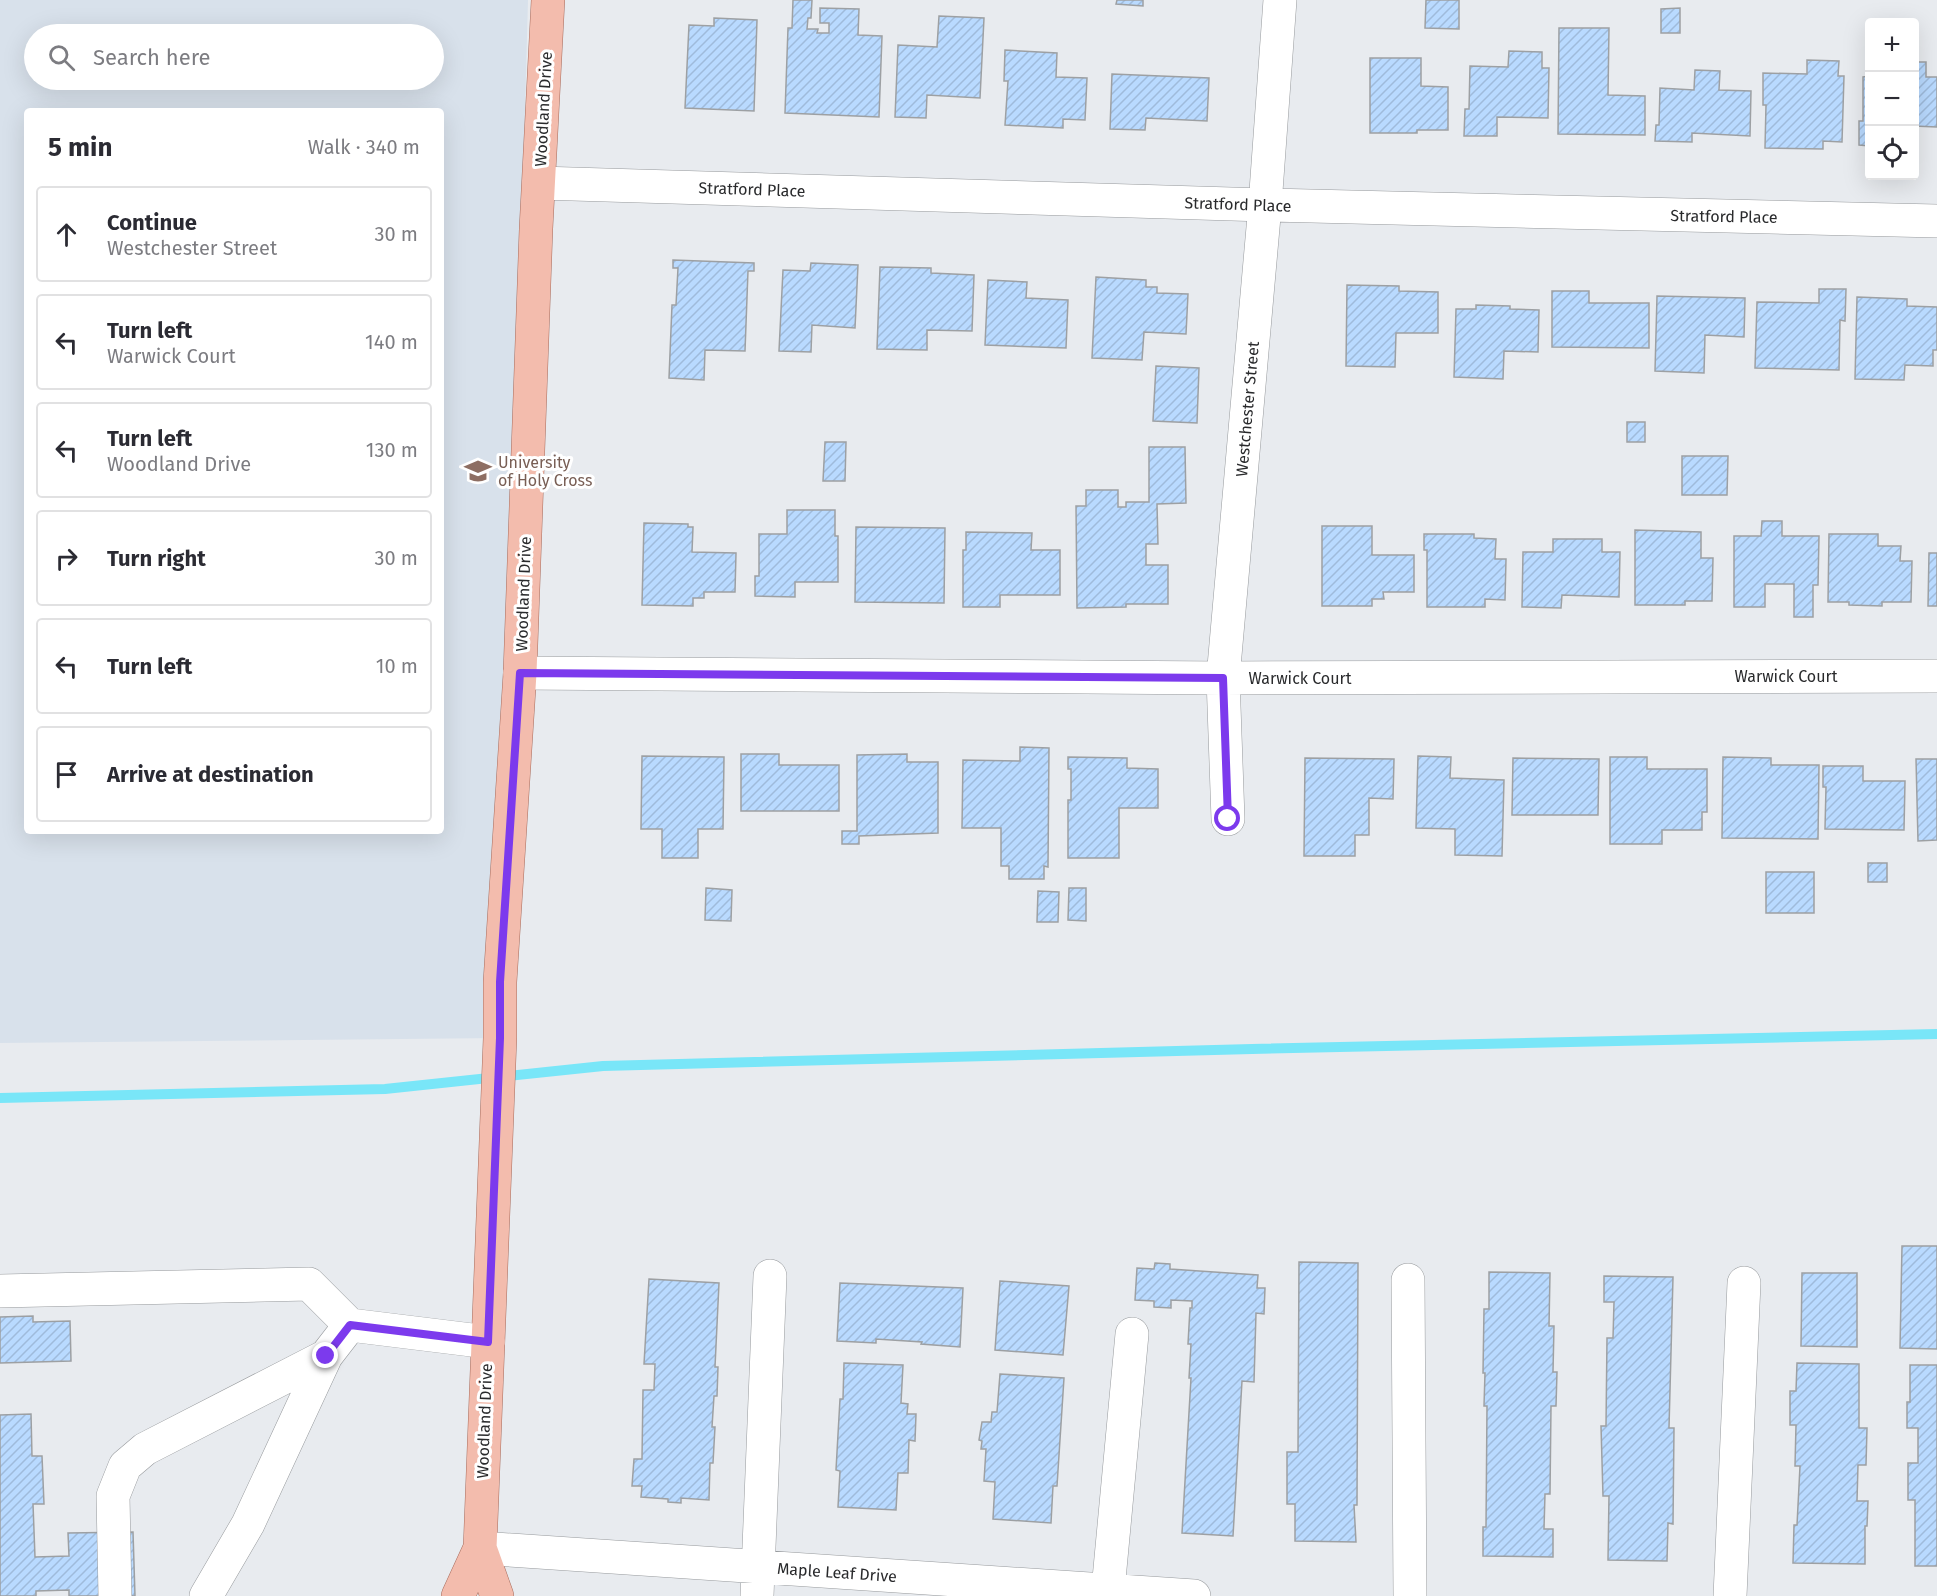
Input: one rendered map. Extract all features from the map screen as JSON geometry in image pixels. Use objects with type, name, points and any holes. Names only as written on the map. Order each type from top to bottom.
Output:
[{"type":"main road","name":"Woodland Drive","points":[[497,1596],[480,1548],[500,1036],[500,982],[520,673],[548,0]]},
{"type":"main road","name":"Woodland Drive","points":[[458,1596],[480,1548]]},
{"type":"street","name":"Westchester Street","points":[[1228,819],[1223,678],[1265,205],[1280,0]]},
{"type":"street","name":"Stratford Place","points":[[539,183],[1265,205],[1937,221]]},
{"type":"street","name":"Warwick Court","points":[[520,673],[1223,678],[1937,676]]},
{"type":"street","points":[[757,1581],[770,1276]]},
{"type":"street","points":[[1408,1280],[1410,1596]]},
{"type":"street","points":[[1730,1596],[1744,1282]]},
{"type":"street","points":[[0,1291],[309,1284],[350,1325],[488,1342]]},
{"type":"street","points":[[206,1596],[248,1524],[326,1356],[350,1325]]},
{"type":"street","points":[[1108,1590],[1132,1334]]},
{"type":"street","points":[[115,1596],[113,1496],[125,1467],[145,1449],[326,1356]]},
{"type":"street","name":"Maple Leaf Drive","points":[[480,1548],[757,1581],[1067,1592],[1108,1590],[1194,1596]]},
{"type":"shaded area","name":"University of Holy Cross","points":[[0,0],[528,0],[500,1038],[0,1043]]},
{"type":"building","points":[[793,0],[812,0],[811,18],[808,18],[807,29],[818,29],[817,33],[829,33],[829,23],[820,23],[820,8],[859,9],[858,35],[882,36],[879,117],[785,113],[788,28],[792,28]]},
{"type":"building","points":[[1117,0],[1143,0],[1143,6],[1116,4]]},
{"type":"building","points":[[1426,0],[1459,0],[1459,29],[1425,28]]},
{"type":"building","points":[[1680,8],[1680,33],[1661,33],[1661,9]]},
{"type":"building","points":[[939,16],[984,18],[980,98],[927,95],[926,118],[895,117],[898,45],[937,47]]},
{"type":"building","points":[[714,18],[757,20],[754,111],[685,108],[689,25],[714,26]]},
{"type":"building","points":[[1559,28],[1609,28],[1608,95],[1645,96],[1645,135],[1558,134]]},
{"type":"building","points":[[1005,50],[1057,53],[1056,77],[1087,78],[1085,120],[1063,119],[1063,128],[1005,125],[1008,81],[1004,81]]},
{"type":"building","points":[[1509,51],[1542,52],[1542,68],[1549,68],[1548,118],[1497,117],[1497,136],[1464,136],[1465,109],[1469,109],[1470,66],[1508,67]]},
{"type":"building","points":[[1370,58],[1421,58],[1421,86],[1448,87],[1448,130],[1417,130],[1417,133],[1370,133]]},
{"type":"building","points":[[1807,60],[1839,61],[1838,76],[1844,76],[1842,142],[1823,141],[1823,149],[1765,148],[1766,105],[1763,105],[1763,73],[1807,74]]},
{"type":"building","points":[[1919,62],[1926,62],[1926,77],[1937,77],[1937,127],[1919,126]]},
{"type":"building","points":[[1695,70],[1720,71],[1719,90],[1751,91],[1750,136],[1692,133],[1692,142],[1655,141],[1656,125],[1659,125],[1660,88],[1694,90]]},
{"type":"building","points":[[1112,74],[1209,78],[1207,121],[1146,118],[1145,130],[1110,129]]},
{"type":"building","points":[[1863,77],[1865,77],[1865,146],[1859,145],[1859,121],[1863,121]]},
{"type":"building","points":[[673,260],[754,263],[754,271],[748,271],[745,351],[705,350],[704,380],[669,378],[672,305],[676,305],[678,268],[673,268]]},
{"type":"building","points":[[811,263],[858,265],[855,328],[812,325],[811,352],[779,351],[783,270],[810,271]]},
{"type":"building","points":[[880,267],[931,268],[931,273],[974,275],[972,331],[927,330],[927,350],[877,349]]},
{"type":"building","points":[[1096,277],[1146,280],[1146,287],[1157,287],[1157,293],[1188,294],[1186,334],[1144,332],[1142,360],[1092,358]]},
{"type":"building","points":[[988,280],[1027,282],[1026,298],[1068,300],[1066,348],[985,345]]},
{"type":"building","points":[[1347,285],[1399,286],[1399,291],[1438,292],[1438,333],[1396,333],[1395,367],[1346,366]]},
{"type":"building","points":[[1819,289],[1846,289],[1845,321],[1840,320],[1839,370],[1755,368],[1757,302],[1819,303]]},
{"type":"building","points":[[1552,291],[1589,291],[1589,303],[1649,303],[1649,348],[1552,347]]},
{"type":"building","points":[[1657,296],[1745,298],[1744,337],[1705,335],[1704,373],[1655,371]]},
{"type":"building","points":[[1857,297],[1907,299],[1907,306],[1937,307],[1937,350],[1933,350],[1933,366],[1905,365],[1904,380],[1855,379]]},
{"type":"building","points":[[1476,305],[1539,310],[1538,352],[1504,351],[1503,379],[1454,377],[1456,309],[1476,309]]},
{"type":"building","points":[[1156,366],[1199,368],[1197,423],[1153,421]]},
{"type":"building","points":[[1627,422],[1645,422],[1645,442],[1627,442]]},
{"type":"building","points":[[825,442],[846,442],[845,481],[823,481]]},
{"type":"building","points":[[1149,447],[1185,447],[1186,503],[1157,504],[1158,544],[1146,544],[1146,565],[1168,565],[1168,604],[1126,604],[1126,607],[1077,608],[1076,506],[1086,506],[1086,490],[1118,490],[1118,507],[1126,507],[1126,502],[1149,502]]},
{"type":"building","points":[[1682,456],[1728,456],[1727,495],[1682,495]]},
{"type":"building","points":[[787,510],[835,510],[835,536],[838,536],[838,582],[795,582],[795,597],[755,596],[755,576],[759,576],[759,534],[787,534]]},
{"type":"building","points":[[1762,521],[1782,521],[1782,536],[1819,536],[1818,585],[1813,585],[1813,617],[1794,617],[1794,584],[1765,584],[1765,607],[1734,607],[1734,536],[1761,536]]},
{"type":"building","points":[[644,523],[688,524],[688,527],[693,527],[692,552],[736,553],[735,592],[704,592],[704,598],[693,598],[693,606],[642,605]]},
{"type":"building","points":[[1322,526],[1372,526],[1372,555],[1414,555],[1414,592],[1383,592],[1384,599],[1372,599],[1372,606],[1322,606]]},
{"type":"building","points":[[856,527],[945,528],[944,603],[855,602]]},
{"type":"building","points":[[1635,530],[1701,532],[1701,558],[1713,558],[1712,601],[1685,601],[1685,605],[1635,605]]},
{"type":"building","points":[[966,532],[1032,533],[1031,550],[1060,550],[1060,595],[1000,595],[1000,607],[963,607],[963,550],[966,550]]},
{"type":"building","points":[[1424,534],[1474,534],[1474,538],[1496,539],[1495,559],[1506,559],[1505,600],[1485,599],[1485,607],[1427,607],[1427,550],[1424,550]]},
{"type":"building","points":[[1829,534],[1878,534],[1878,546],[1901,546],[1900,561],[1912,561],[1911,602],[1882,602],[1882,606],[1828,602]]},
{"type":"building","points":[[1553,539],[1602,539],[1602,552],[1620,552],[1619,597],[1562,595],[1561,608],[1522,607],[1523,552],[1553,552]]},
{"type":"building","points":[[1929,553],[1937,553],[1937,606],[1928,606]]},
{"type":"building","points":[[1020,747],[1049,748],[1048,867],[1044,866],[1044,879],[1009,879],[1009,866],[1001,866],[1001,828],[962,828],[963,760],[1020,761]]},
{"type":"building","points":[[741,754],[779,754],[779,765],[839,765],[839,811],[741,811]]},
{"type":"building","points":[[907,754],[907,762],[938,762],[938,833],[859,836],[859,844],[842,844],[842,831],[857,831],[857,755]]},
{"type":"building","points":[[642,756],[724,757],[723,829],[698,829],[698,858],[662,858],[662,829],[641,829]]},
{"type":"building","points":[[1418,756],[1451,757],[1450,778],[1504,780],[1502,856],[1455,855],[1455,829],[1416,828]]},
{"type":"building","points":[[1068,757],[1127,758],[1127,768],[1158,769],[1158,808],[1119,808],[1119,858],[1068,858],[1068,800],[1071,800],[1071,769],[1068,769]]},
{"type":"building","points":[[1610,757],[1647,757],[1647,769],[1707,769],[1707,812],[1702,812],[1702,830],[1662,830],[1662,844],[1610,844]]},
{"type":"building","points":[[1723,757],[1771,758],[1771,765],[1819,765],[1818,839],[1722,838]]},
{"type":"building","points":[[1305,758],[1394,759],[1393,799],[1369,798],[1369,835],[1355,835],[1355,856],[1304,856]]},
{"type":"building","points":[[1513,758],[1599,759],[1598,815],[1512,815]]},
{"type":"building","points":[[1916,759],[1937,759],[1937,840],[1918,841]]},
{"type":"building","points":[[1823,766],[1863,766],[1863,781],[1905,781],[1904,830],[1825,829],[1826,787],[1823,787]]},
{"type":"building","points":[[1868,863],[1887,863],[1887,882],[1868,882]]},
{"type":"building","points":[[1766,872],[1814,872],[1814,913],[1766,913]]},
{"type":"building","points":[[706,888],[732,890],[731,921],[705,920]]},
{"type":"building","points":[[1069,888],[1086,888],[1086,921],[1068,920]]},
{"type":"building","points":[[1038,891],[1059,892],[1058,922],[1037,922]]},
{"type":"building","points":[[1902,1246],[1937,1246],[1937,1349],[1900,1348]]},
{"type":"building","points":[[1299,1262],[1358,1263],[1357,1505],[1354,1505],[1356,1542],[1295,1541],[1295,1504],[1287,1504],[1287,1452],[1298,1452]]},
{"type":"building","points":[[1155,1263],[1170,1264],[1170,1269],[1258,1275],[1257,1288],[1265,1288],[1264,1314],[1256,1313],[1254,1382],[1242,1381],[1233,1536],[1182,1533],[1191,1378],[1189,1378],[1191,1344],[1188,1344],[1192,1301],[1171,1300],[1171,1308],[1154,1307],[1154,1301],[1135,1300],[1137,1268],[1154,1269]]},
{"type":"building","points":[[1489,1272],[1550,1273],[1549,1326],[1554,1326],[1553,1372],[1557,1372],[1556,1406],[1551,1406],[1550,1494],[1545,1494],[1544,1529],[1553,1529],[1553,1557],[1483,1556],[1483,1527],[1486,1527],[1487,1406],[1484,1406],[1484,1309],[1489,1309]]},
{"type":"building","points":[[1802,1273],[1857,1273],[1857,1347],[1801,1346]]},
{"type":"building","points":[[1604,1276],[1673,1277],[1669,1428],[1674,1428],[1673,1524],[1668,1523],[1667,1561],[1608,1560],[1609,1496],[1603,1496],[1601,1426],[1606,1426],[1607,1338],[1613,1338],[1614,1302],[1604,1302]]},
{"type":"building","points":[[649,1279],[719,1283],[715,1367],[718,1367],[717,1396],[714,1396],[712,1427],[715,1427],[713,1463],[710,1463],[709,1500],[681,1498],[681,1503],[668,1502],[668,1499],[641,1497],[642,1486],[632,1486],[634,1459],[642,1459],[643,1390],[654,1390],[655,1364],[644,1364]]},
{"type":"building","points":[[1000,1281],[1069,1286],[1063,1355],[995,1350]]},
{"type":"building","points":[[840,1283],[963,1288],[960,1347],[876,1339],[876,1343],[837,1341]]},
{"type":"building","points":[[33,1316],[33,1322],[70,1321],[71,1361],[0,1363],[0,1317]]},
{"type":"building","points":[[844,1363],[903,1365],[901,1403],[908,1404],[907,1414],[916,1414],[915,1441],[909,1440],[908,1473],[898,1473],[896,1510],[838,1507],[840,1471],[836,1470]]},
{"type":"building","points":[[1797,1363],[1859,1364],[1859,1428],[1867,1428],[1866,1465],[1858,1465],[1857,1501],[1868,1501],[1867,1526],[1865,1526],[1865,1564],[1793,1563],[1800,1466],[1795,1466],[1796,1425],[1790,1425],[1790,1391],[1796,1391]]},
{"type":"building","points":[[1910,1365],[1937,1365],[1937,1566],[1915,1566],[1915,1500],[1908,1500],[1908,1463],[1918,1463],[1918,1428],[1907,1428]]},
{"type":"building","points":[[1000,1374],[1064,1378],[1057,1486],[1053,1486],[1051,1523],[993,1519],[995,1482],[984,1481],[986,1449],[981,1449],[982,1441],[979,1440],[982,1422],[991,1422],[992,1412],[997,1412]]},
{"type":"building","points":[[31,1414],[32,1456],[42,1456],[44,1504],[33,1504],[35,1557],[69,1556],[68,1533],[133,1532],[135,1596],[69,1596],[69,1590],[36,1591],[36,1596],[0,1596],[0,1415]]},
{"type":"waterway","points":[[0,1098],[385,1089],[603,1066],[1937,1034]]},
{"type":"place","name":"University of Holy Cross","points":[[478,471]]},
{"type":"route","points":[[326,1356],[350,1325],[488,1342],[500,1038],[500,982],[520,673],[1223,678],[1228,819]]}]
